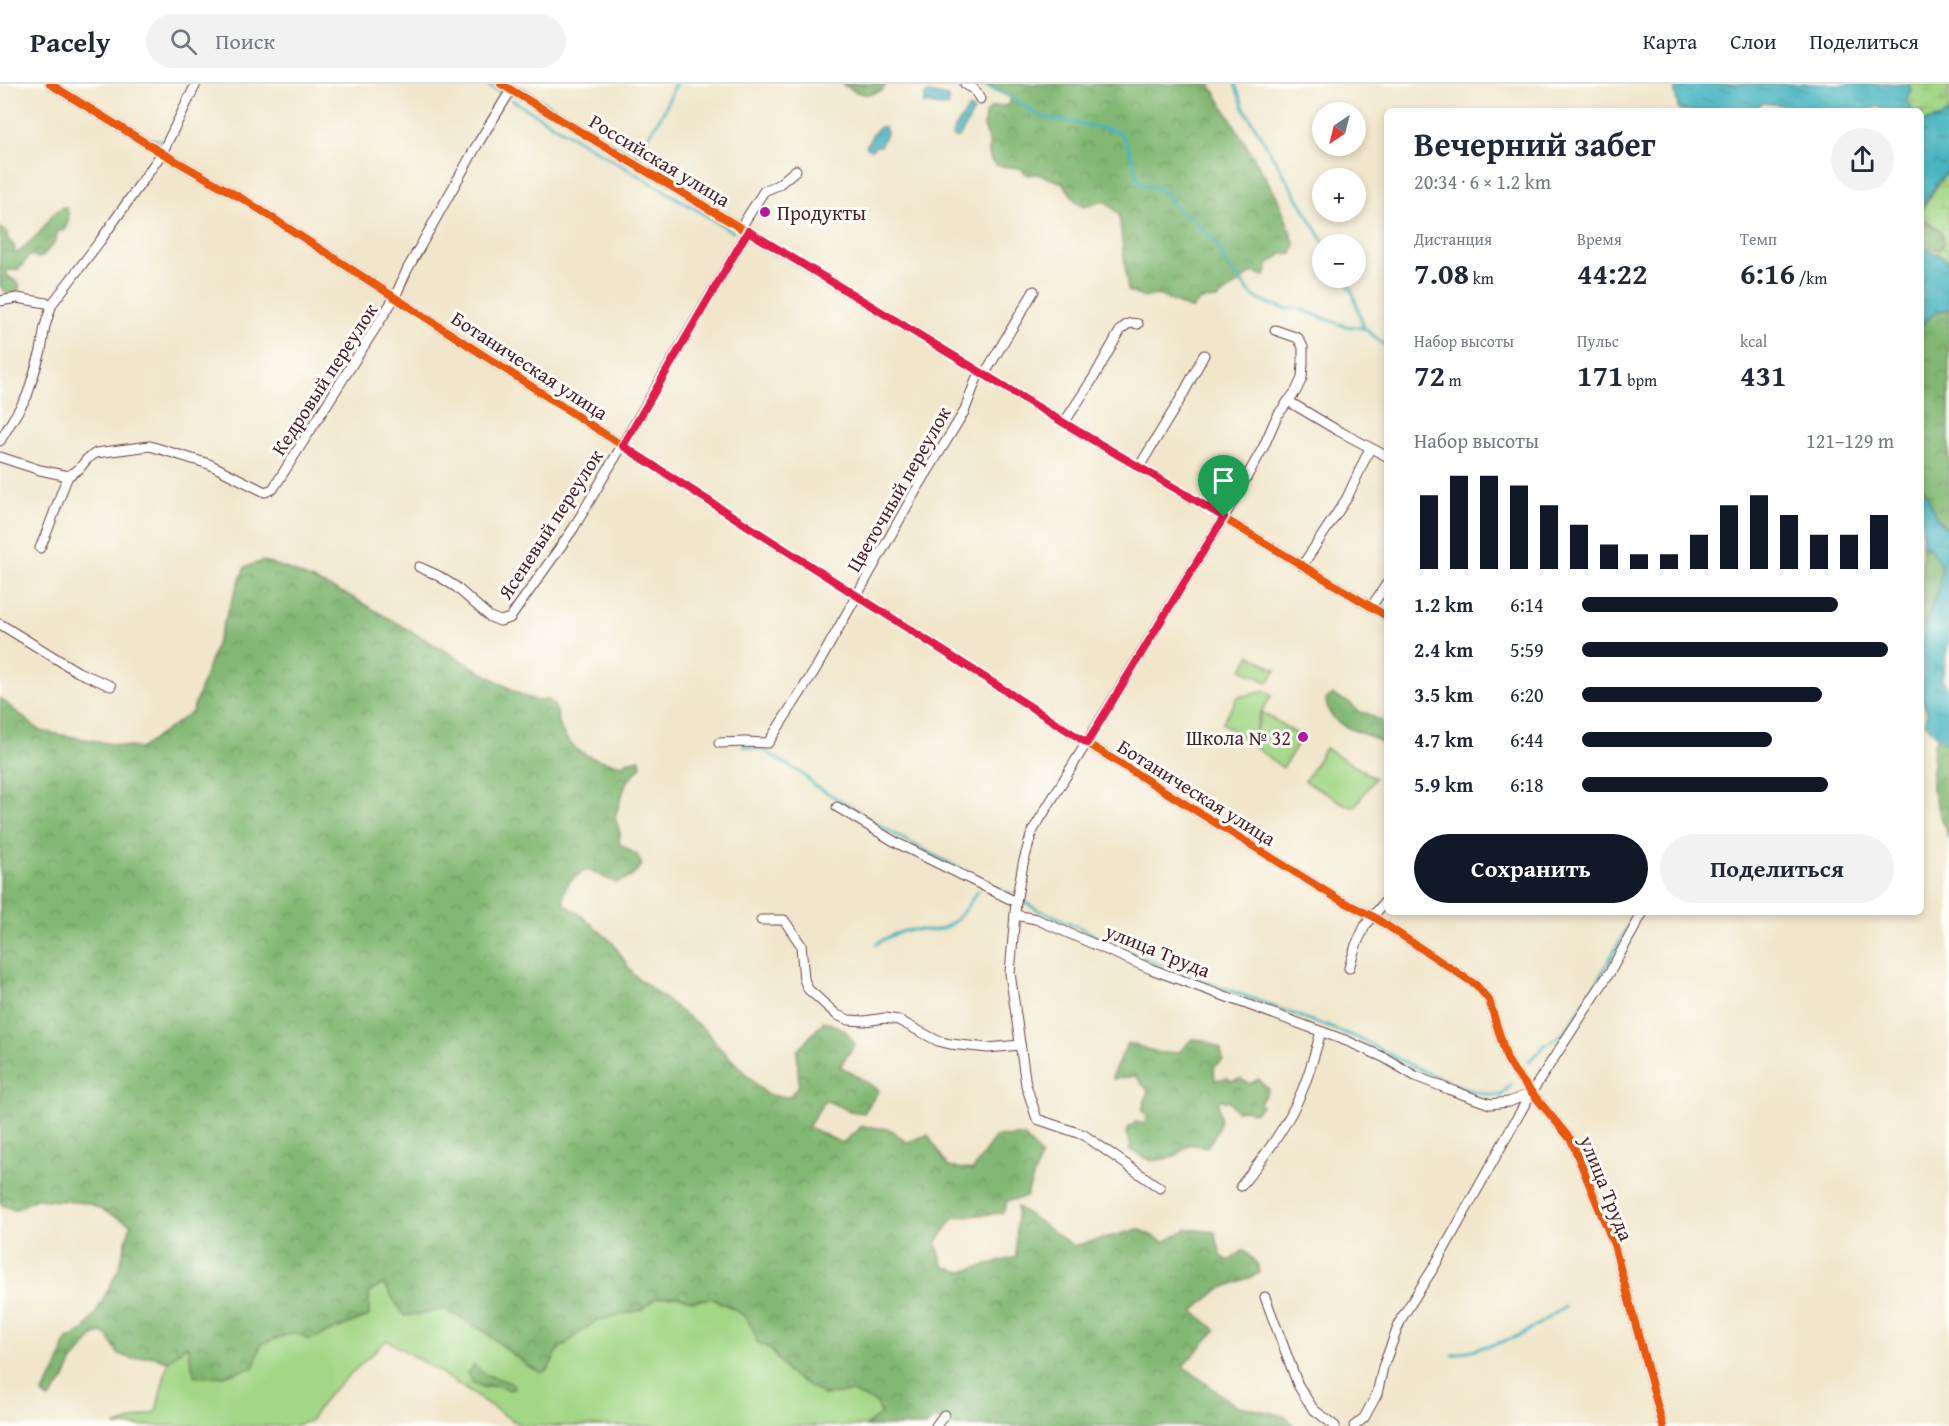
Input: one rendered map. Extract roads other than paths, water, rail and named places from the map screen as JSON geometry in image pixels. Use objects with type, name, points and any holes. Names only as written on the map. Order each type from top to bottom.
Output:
[{"type":"street","name":"Ботаническая улица","points":[[50,84],[162,153],[248,202],[623,446],[1087,743],[1338,898],[1374,917],[1476,985]]},
{"type":"street","points":[[0,441],[31,387],[52,304],[162,153],[196,84]]},
{"type":"street","name":"Российская улица","points":[[501,84],[1384,615]]},
{"type":"street","points":[[965,84],[974,89],[981,99]]},
{"type":"street","name":"Кедровый переулок","points":[[68,476],[96,453],[150,446],[209,464],[265,492],[273,489],[395,297],[407,270],[477,145],[511,90]]},
{"type":"street","name":"Ясеневый переулок","points":[[419,567],[456,587],[490,617],[500,621],[510,618],[573,529],[623,446],[764,191],[778,185],[796,170]]},
{"type":"street","name":"Цветочный переулок","points":[[719,744],[768,743],[815,670],[915,492],[964,412],[981,373],[1034,291]]},
{"type":"street","points":[[0,301],[17,298],[52,304]]},
{"type":"street","points":[[1064,423],[1120,331],[1131,322],[1138,324]]},
{"type":"street","points":[[1160,1188],[1084,1135],[1037,1119],[1026,1085],[1010,973],[1016,902],[1032,832],[1224,517],[1263,448],[1277,416],[1296,391],[1302,378],[1303,347],[1299,338],[1275,330]]},
{"type":"street","points":[[1139,467],[1204,355]]},
{"type":"street","points":[[1288,401],[1384,455]]},
{"type":"street","points":[[1302,566],[1347,498],[1370,448]]},
{"type":"street","points":[[0,457],[68,476],[52,523],[40,548]]},
{"type":"street","points":[[1371,607],[1384,588]]},
{"type":"street","points":[[0,624],[78,672],[111,686]]},
{"type":"street","points":[[837,807],[897,843],[1016,902]]},
{"type":"street","points":[[1348,968],[1365,926],[1384,903]]},
{"type":"street","name":"улица Труда","points":[[1015,915],[1036,920],[1151,969],[1347,1041],[1385,1058],[1415,1076],[1490,1104],[1509,1102],[1531,1093]]},
{"type":"street","points":[[1354,1426],[1364,1418],[1377,1394],[1383,1367],[1401,1319],[1434,1267],[1531,1093],[1610,972],[1641,915]]},
{"type":"street","points":[[761,921],[784,921],[801,945],[807,989],[837,1015],[849,1020],[865,1021],[885,1018],[898,1020],[938,1041],[950,1044],[988,1048],[1020,1045]]},
{"type":"street","name":"улица Труда","points":[[1476,985],[1489,1000],[1507,1059],[1531,1093],[1571,1140],[1614,1245],[1663,1426]]},
{"type":"street","points":[[1241,1186],[1261,1161],[1294,1109],[1304,1088],[1321,1032]]},
{"type":"street","points":[[1265,1297],[1298,1385],[1313,1409],[1335,1426]]},
{"type":"street","points":[[936,1426],[944,1415]]},
{"type":"water","points":[[1675,84],[1908,84],[1911,89],[1907,99],[1911,108],[1879,108],[1877,106],[1873,108],[1793,108],[1763,103],[1755,108],[1678,108]]},
{"type":"water","points":[[929,93],[947,97],[948,106],[927,103],[924,105],[925,95]]},
{"type":"water","points":[[969,108],[974,111],[959,138],[956,139],[952,136],[953,131]]},
{"type":"water","points":[[1949,112],[1949,168],[1924,205],[1924,122],[1942,117]]},
{"type":"water","points":[[880,127],[884,127],[887,132],[880,146],[871,150],[866,147]]},
{"type":"water","points":[[1924,250],[1937,254],[1949,262],[1949,309],[1936,312],[1924,322]]},
{"type":"water","points":[[1924,490],[1935,515],[1949,532],[1949,639],[1942,679],[1949,693],[1949,745],[1924,722],[1927,712],[1924,705],[1924,628],[1940,584],[1941,565],[1928,546],[1924,545]]},
{"type":"waterway","points":[[59,84],[149,139],[161,140]]},
{"type":"waterway","points":[[486,84],[503,95]]},
{"type":"waterway","points":[[521,88],[636,156],[664,111],[675,84]]},
{"type":"waterway","points":[[983,84],[1018,101],[1040,117],[1118,132],[1123,136],[1134,162],[1137,177],[1146,186],[1156,187],[1165,193],[1178,211],[1196,220],[1202,230],[1214,239],[1227,265],[1252,295],[1259,300],[1286,309],[1297,308],[1345,326],[1364,328],[1384,345]]},
{"type":"waterway","points":[[1235,84],[1244,108],[1319,234]]},
{"type":"waterway","points":[[512,100],[733,232]]},
{"type":"waterway","points":[[1350,288],[1364,328]]},
{"type":"waterway","points":[[743,746],[763,750],[804,775],[815,786],[896,835],[970,874]]},
{"type":"waterway","points":[[989,884],[1011,894]]},
{"type":"waterway","points":[[876,944],[902,932],[943,928],[960,915],[978,891]]},
{"type":"waterway","points":[[1020,899],[1036,909],[1089,932],[1104,942],[1361,1039],[1410,1065],[1452,1083],[1472,1090],[1502,1095],[1511,1084]]},
{"type":"waterway","points":[[1529,1061],[1570,1025],[1634,915]]},
{"type":"waterway","points":[[1453,1355],[1523,1334],[1565,1307]]},
{"type":"place","name":"Продукты","points":[[765,212]]},
{"type":"place","name":"Школа № 32","points":[[1303,737]]}]
